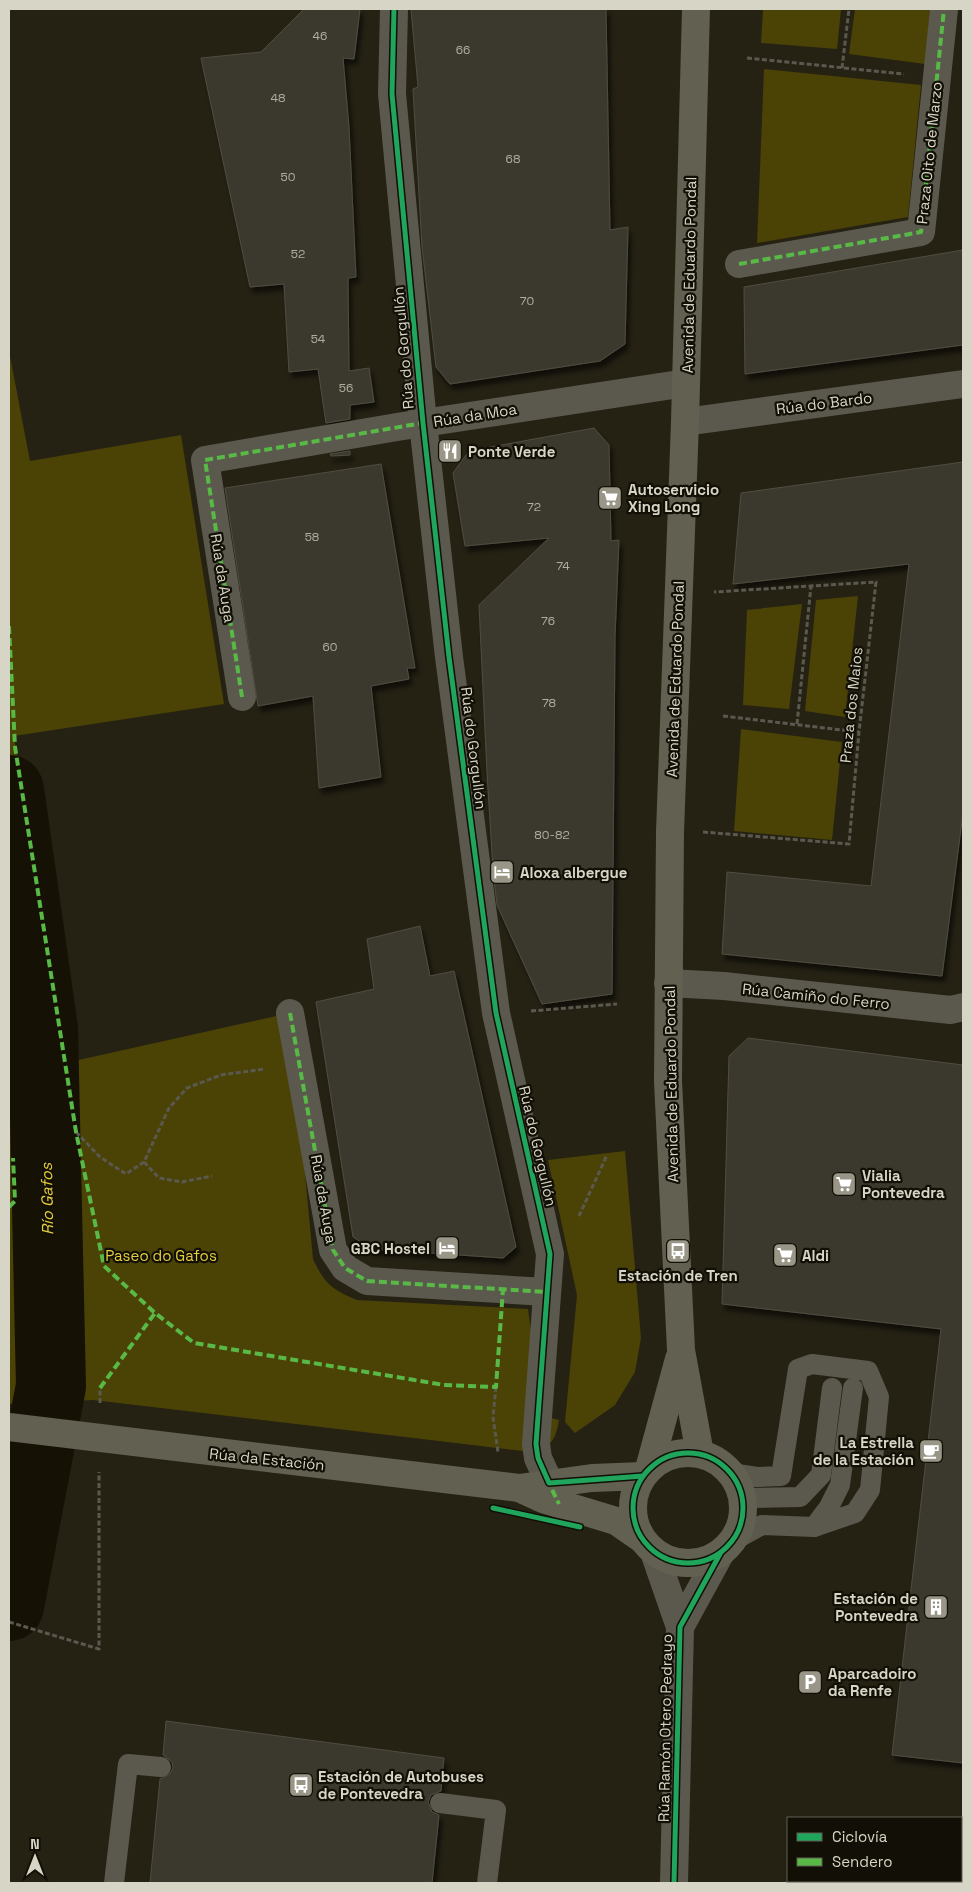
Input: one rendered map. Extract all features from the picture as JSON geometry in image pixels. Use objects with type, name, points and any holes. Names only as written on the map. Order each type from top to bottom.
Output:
[{"type":"main road","name":"Avenida de Eduardo Pondal","points":[[696,9],[685,422],[670,823],[668,983],[669,1121],[678,1251],[681,1350],[700,1454]]},
{"type":"main road","name":"Avenida de Eduardo Pondal","points":[[646,1472],[681,1350]]},
{"type":"main road","name":"Rúa da Estación","points":[[11,1426],[166,1448],[519,1488],[554,1494],[616,1521],[648,1545]]},
{"type":"main road","points":[[682,1453],[700,1454],[717,1461],[731,1473],[742,1498],[742,1520],[726,1547],[704,1561],[686,1563],[669,1560],[648,1545],[634,1521],[633,1503],[646,1472],[664,1458],[682,1453]]},
{"type":"main road","name":"Rúa da Estación","points":[[554,1494],[646,1472]]},
{"type":"street","name":"Rúa do Gorgullón","points":[[394,9],[392,94],[423,423],[449,658],[496,1013],[550,1254],[536,1444],[538,1458],[554,1494]]},
{"type":"street","name":"Praza Oito de Marzo","points":[[739,264],[921,232],[944,9]]},
{"type":"street","name":"Rúa da Moa","points":[[205,460],[423,423],[686,383]]},
{"type":"street","name":"Rúa do Bardo","points":[[685,422],[963,384]]},
{"type":"street","name":"Rúa da Auga","points":[[205,460],[242,697]]},
{"type":"street","name":"Rúa Camiño do Ferro","points":[[668,983],[724,986],[951,1010],[963,1006]]},
{"type":"street","name":"Rúa da Auga","points":[[290,1013],[333,1250],[345,1268],[367,1281],[546,1292]]},
{"type":"street","name":"Rúa Ramón Otero Pedrayo","points":[[648,1545],[680,1627],[674,1883]]},
{"type":"street","name":"Rúa Ramón Otero Pedrayo","points":[[680,1627],[726,1547]]},
{"type":"lane","points":[[726,1547],[762,1525],[814,1526],[855,1513],[870,1490],[879,1397],[868,1371],[812,1364],[798,1369],[781,1476],[757,1477],[731,1473]]},
{"type":"lane","points":[[742,1498],[800,1497],[821,1474],[832,1388]]},
{"type":"lane","points":[[814,1526],[829,1507],[840,1486],[853,1388]]},
{"type":"lane","points":[[114,1883],[128,1764],[162,1767]]},
{"type":"lane","points":[[440,1803],[496,1810],[487,1883]]},
{"type":"path","points":[[842,68],[849,9]]},
{"type":"path","points":[[747,58],[937,77]]},
{"type":"path","points":[[797,724],[811,586]]},
{"type":"path","points":[[724,716],[859,732]]},
{"type":"path","points":[[496,1013],[617,1004]]},
{"type":"path","points":[[76,1132],[100,1156],[126,1174],[144,1162],[169,1108],[187,1088],[221,1075],[300,1063]]},
{"type":"path","points":[[579,1216],[607,1155]]},
{"type":"path","points":[[144,1162],[159,1178],[182,1182],[212,1176]]},
{"type":"path","points":[[496,1387],[493,1417],[498,1457]]},
{"type":"path","points":[[100,1388],[100,1408]]},
{"type":"path","points":[[9,1622],[99,1649],[100,1466]]},
{"type":"green space","points":[[763,9],[841,9],[837,49],[761,43]]},
{"type":"green space","points":[[855,9],[930,9],[925,64],[849,54]]},
{"type":"green space","points":[[764,69],[921,85],[908,217],[757,243]]},
{"type":"green space","name":"Paseo do Gafos","points":[[9,351],[30,461],[181,435],[224,704],[14,736],[65,1063],[290,1013],[313,1259],[321,1274],[335,1289],[357,1300],[528,1309],[543,1416],[559,1420],[554,1438],[544,1447],[531,1452],[93,1400],[9,1404]]},
{"type":"green space","points":[[858,596],[845,717],[805,711],[816,600]]},
{"type":"green space","points":[[802,604],[789,709],[743,705],[747,610]]},
{"type":"green space","points":[[741,729],[842,742],[832,840],[734,831]]},
{"type":"green space","points":[[625,1151],[641,1338],[635,1372],[615,1405],[575,1433],[565,1422],[577,1295],[548,1160]]},
{"type":"green space","points":[[9,1465],[21,1467],[9,1531]]},
{"type":"building","points":[[304,9],[360,9],[354,59],[343,58],[349,127],[356,277],[348,278],[349,371],[369,368],[374,402],[350,405],[350,419],[326,423],[318,369],[289,372],[284,284],[250,287],[201,58],[261,52]]},
{"type":"building","points":[[411,9],[606,9],[610,230],[628,227],[625,344],[600,361],[450,384],[436,367],[422,247],[413,89],[418,87]]},
{"type":"building","points":[[963,250],[963,345],[745,374],[744,287]]},
{"type":"building","points":[[594,428],[609,445],[611,541],[619,540],[615,637],[612,994],[542,1004],[497,905],[487,772],[479,605],[549,538],[465,546],[453,473],[469,451]]},
{"type":"building","points":[[350,451],[350,455],[331,456],[330,454]]},
{"type":"building","points":[[963,462],[963,813],[942,976],[722,954],[727,872],[871,886],[909,564],[733,584],[741,493]]},
{"type":"building","points":[[381,464],[415,668],[407,668],[409,679],[371,686],[381,777],[319,788],[313,696],[258,706],[225,488]]},
{"type":"building","points":[[420,926],[430,976],[454,971],[516,1247],[503,1258],[372,1249],[353,1237],[316,1002],[374,989],[367,939]]},
{"type":"building","name":"Vialia Pontevedra","points":[[748,1038],[963,1065],[963,1763],[892,1755],[941,1329],[722,1304],[729,1056]]},
{"type":"building","name":"Estación de Autobuses de Pontevedra","points":[[166,1721],[444,1758],[441,1791],[431,1795],[428,1802],[432,1812],[439,1815],[432,1883],[150,1883],[160,1779],[170,1774],[173,1768],[172,1762],[163,1755]]},
{"type":"waterway","name":"Río Gafos","points":[[9,790],[43,1029],[51,1386],[9,1606]]},
{"type":"marked path","points":[[739,264],[921,232],[944,9]]},
{"type":"marked path","points":[[242,697],[205,460],[423,423]]},
{"type":"marked path","points":[[9,626],[15,747],[76,1132],[104,1266],[155,1313],[194,1343],[444,1385],[496,1387],[503,1289]]},
{"type":"marked path","points":[[290,1013],[333,1250],[345,1268],[367,1281],[546,1292]]},
{"type":"marked path","points":[[9,1207],[15,1201],[13,1158]]},
{"type":"marked path","points":[[100,1388],[155,1313]]},
{"type":"marked path","points":[[547,1479],[559,1504]]},
{"type":"cycle path","points":[[394,9],[392,94],[423,423],[449,657],[496,1013],[550,1254],[536,1444],[538,1458],[549,1483],[643,1476]]},
{"type":"cycle path","points":[[688,1453],[709,1457],[727,1469],[739,1487],[743,1508],[739,1529],[727,1547],[709,1559],[688,1563],[667,1559],[649,1547],[637,1529],[633,1508],[637,1487],[649,1469],[667,1457],[688,1453]]},
{"type":"cycle path","points":[[493,1508],[580,1527]]},
{"type":"cycle path","points":[[674,1883],[680,1627],[720,1554]]},
{"type":"place","name":"Ponte Verde","points":[[450,451]]},
{"type":"place","name":"Autoservicio Xing Long","points":[[610,498]]},
{"type":"place","name":"Aloxa albergue","points":[[502,872]]},
{"type":"place","name":"Vialia Pontevedra","points":[[844,1184]]},
{"type":"place","name":"GBC Hostel","points":[[447,1248]]},
{"type":"place","name":"Estación de Tren","points":[[678,1251]]},
{"type":"place","name":"Aldi","points":[[785,1255]]},
{"type":"place","name":"La Estrella de la Estación","points":[[931,1451]]},
{"type":"place","name":"Estación de Pontevedra","points":[[936,1607]]},
{"type":"place","name":"Aparcadoiro da Renfe","points":[[810,1682]]},
{"type":"place","name":"Estación de Autobuses de Pontevedra","points":[[301,1785]]}]
